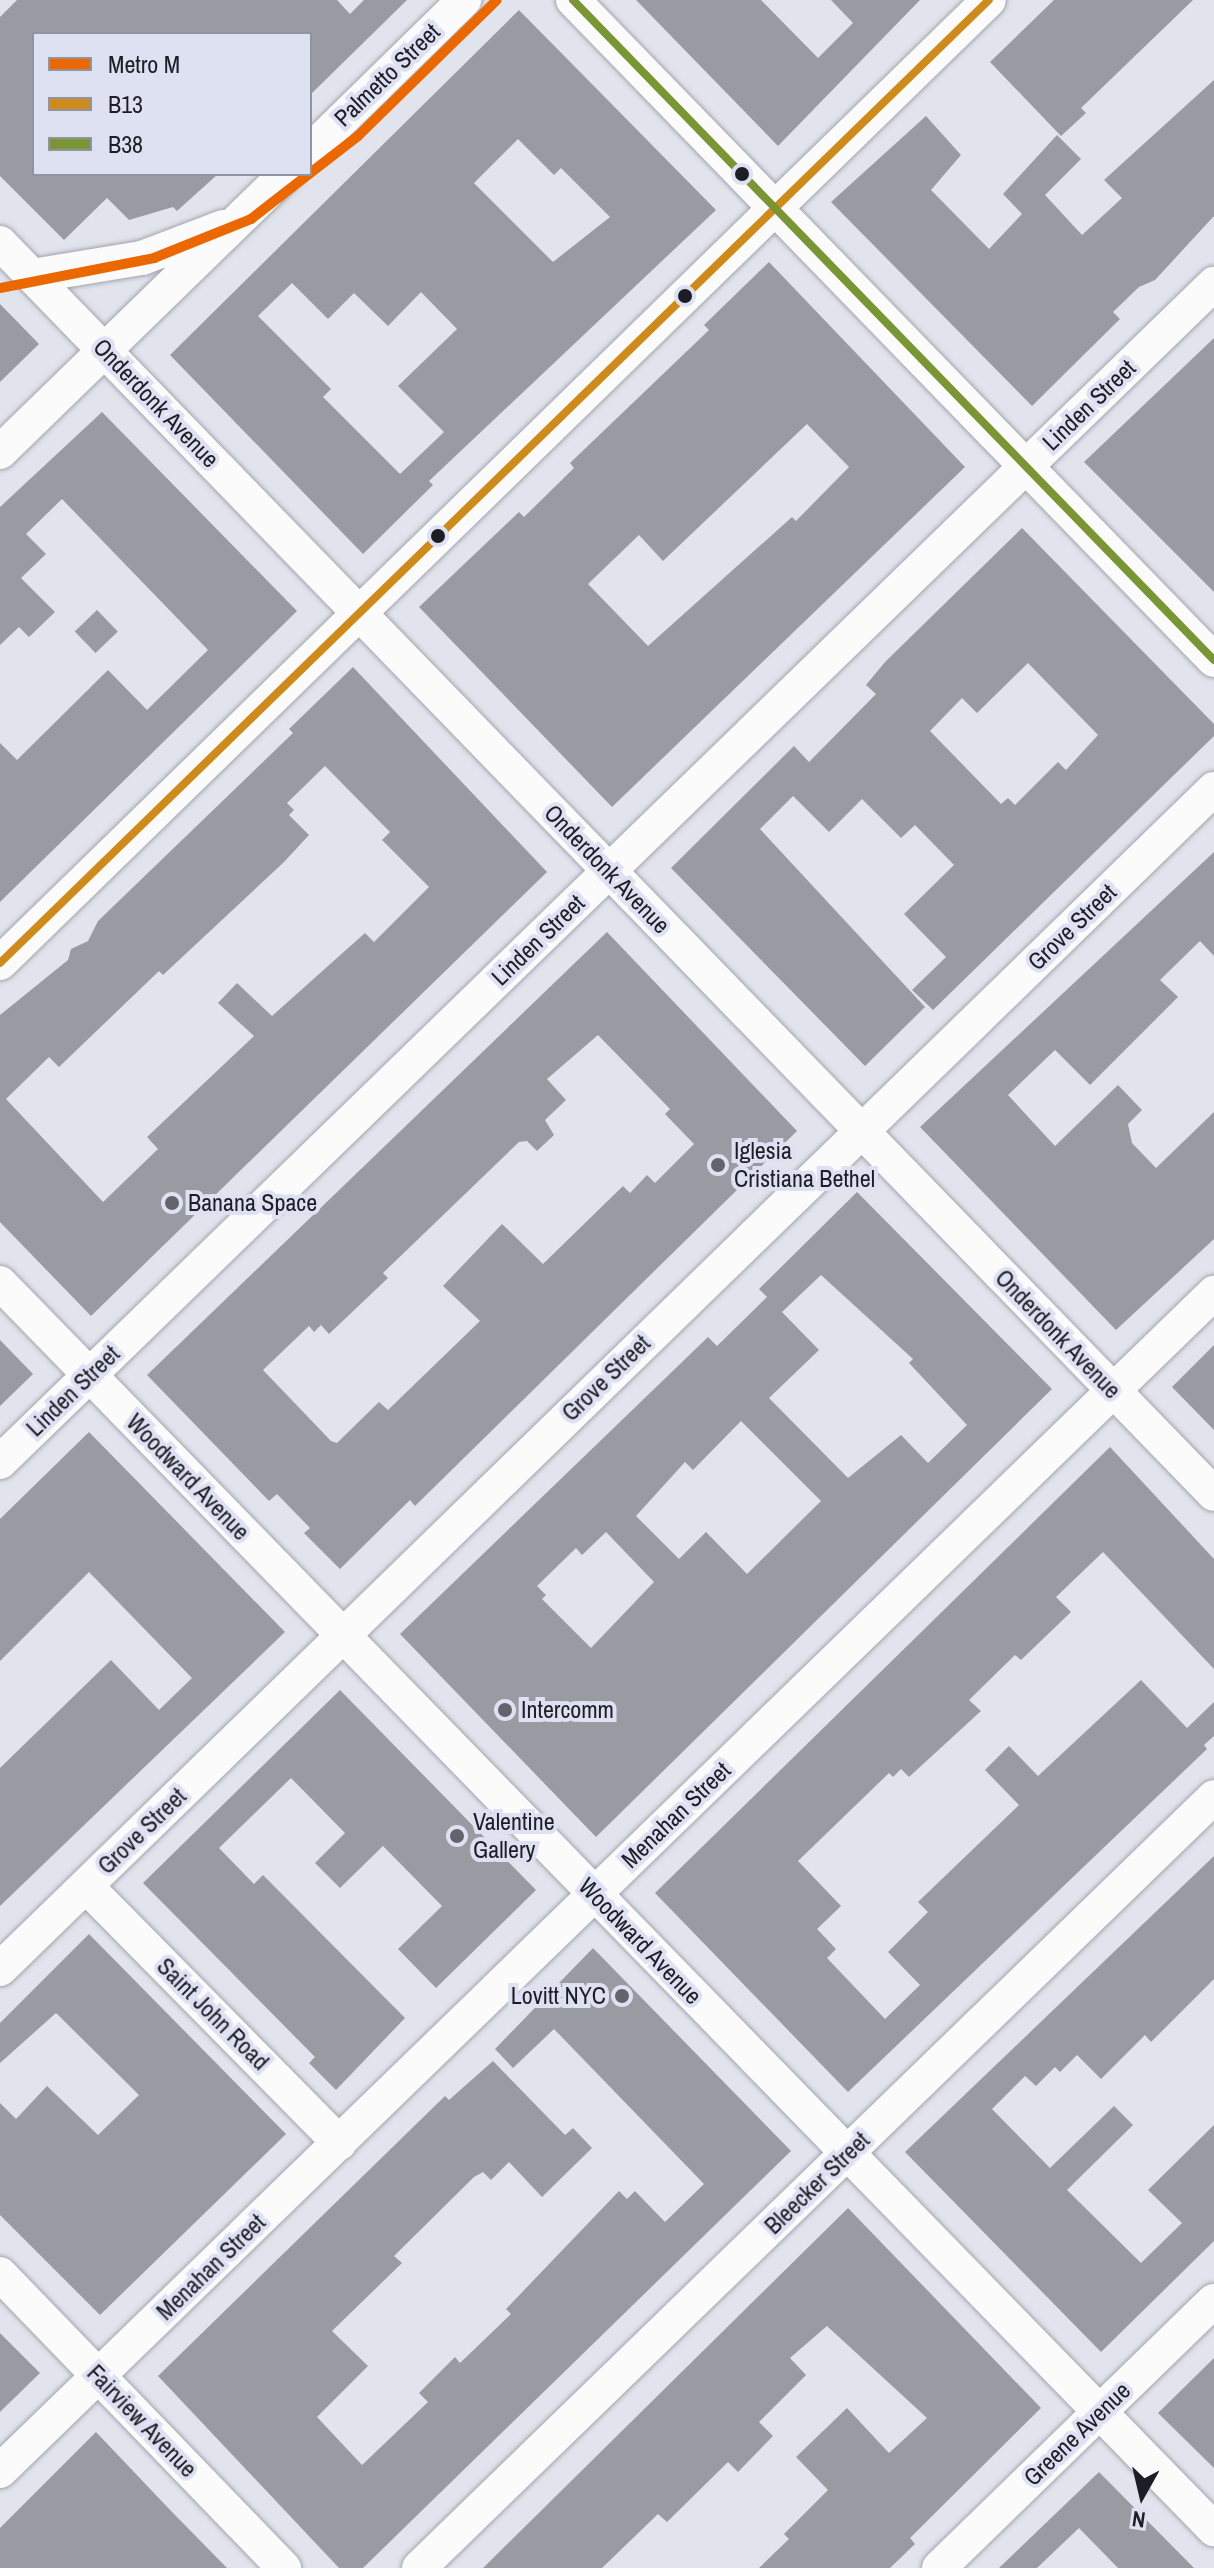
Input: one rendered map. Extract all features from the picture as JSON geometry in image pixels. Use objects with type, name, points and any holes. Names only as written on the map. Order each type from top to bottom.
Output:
[{"type":"street","name":"Palmetto Street","points":[[312,149],[464,0]]},
{"type":"street","points":[[573,0],[1214,660]]},
{"type":"street","points":[[0,963],[989,0]]},
{"type":"street","points":[[0,452],[284,176]]},
{"type":"street","points":[[32,276],[142,258],[241,218]]},
{"type":"street","name":"Onderdonk Avenue","points":[[0,243],[1214,1494]]},
{"type":"street","name":"Linden Street","points":[[0,1462],[1214,284]]},
{"type":"street","name":"Grove Street","points":[[0,1969],[1214,789]]},
{"type":"street","name":"Woodward Avenue","points":[[0,1283],[1214,2529]]},
{"type":"street","name":"Menahan Street","points":[[0,2471],[1214,1293]]},
{"type":"street","name":"Bleecker Street","points":[[419,2568],[1214,1797]]},
{"type":"street","name":"Saint John Road","points":[[86,1886],[339,2143]]},
{"type":"street","name":"Fairview Avenue","points":[[0,2274],[284,2568]]},
{"type":"street","name":"Greene Avenue","points":[[939,2568],[1214,2301]]},
{"type":"building","points":[[17,0],[337,0],[350,14],[364,0],[407,0],[312,93],[312,32],[32,32],[32,176],[216,176],[177,211],[173,207],[129,220],[107,198],[64,240],[0,176],[0,17]]},
{"type":"building","points":[[636,0],[761,0],[818,58],[853,23],[831,0],[920,0],[778,146]]},
{"type":"building","points":[[1054,0],[1193,0],[1081,108],[1086,113],[1061,136],[990,62]]},
{"type":"building","points":[[519,10],[716,210],[429,481],[433,485],[363,554],[170,355]],"holes":[[[518,139],[554,175],[561,168],[610,217],[553,262],[474,183]],[[292,283],[328,319],[354,293],[388,326],[421,292],[457,329],[398,386],[444,432],[400,474],[323,397],[331,389],[258,316]]]},
{"type":"building","points":[[1214,80],[1214,216],[1155,280],[1139,287],[1113,312],[1120,319],[1032,406],[831,202],[926,116],[961,155],[931,190],[989,249],[1022,214],[1003,194],[1057,135],[1081,159],[1045,195],[1082,235],[1122,198],[1104,180]]},
{"type":"building","points":[[769,262],[965,467],[612,807],[419,607],[519,512],[524,517],[574,468],[570,463],[709,330],[704,325]],"holes":[[[807,424],[849,467],[796,521],[792,517],[648,646],[588,584],[639,535],[663,561]]]},
{"type":"building","points":[[0,304],[39,344],[0,382]]},
{"type":"building","points":[[1214,338],[1214,592],[1084,462]]},
{"type":"building","points":[[102,412],[297,611],[0,902],[0,743],[17,760],[108,670],[147,710],[208,650],[62,499],[26,534],[46,554],[21,578],[55,612],[29,637],[19,627],[0,645],[0,507]]},
{"type":"building","points":[[1022,528],[1214,724],[1214,736],[933,1010],[912,990],[946,957],[904,914],[954,865],[915,825],[901,838],[862,799],[829,832],[793,796],[760,829],[925,1007],[865,1066],[671,868],[794,746],[809,762],[876,694],[866,685],[885,662]],"holes":[[[1028,663],[1098,735],[1066,770],[1058,762],[1015,805],[1008,798],[1001,804],[930,731],[962,698],[977,713]]]},
{"type":"building","points":[[97,610],[118,632],[96,653],[75,632]]},
{"type":"building","points":[[353,667],[547,872],[91,1316],[0,1222],[0,1015],[68,960],[71,949],[88,941],[98,921],[293,733],[289,729]],"holes":[[[325,766],[390,832],[382,840],[429,887],[374,942],[365,933],[272,1016],[237,983],[218,1003],[254,1036],[147,1137],[158,1149],[103,1202],[6,1099],[49,1057],[59,1067],[159,971],[163,975],[284,862],[309,835],[289,815],[294,810],[287,803]]]},
{"type":"building","points":[[1214,852],[1214,956],[1200,941],[1160,980],[1178,997],[1090,1085],[1055,1050],[1008,1095],[1055,1146],[1118,1085],[1142,1110],[1128,1124],[1132,1143],[1156,1168],[1214,1112],[1214,1239],[1116,1330],[920,1127]]},
{"type":"building","points":[[607,932],[797,1131],[415,1506],[410,1500],[340,1569],[304,1533],[310,1528],[277,1494],[269,1501],[147,1375]],"holes":[[[598,1035],[670,1109],[665,1114],[694,1144],[655,1183],[647,1175],[630,1193],[623,1186],[543,1264],[502,1224],[443,1286],[480,1321],[388,1410],[379,1402],[337,1443],[331,1441],[263,1370],[309,1326],[314,1332],[321,1325],[329,1334],[388,1278],[383,1273],[519,1142],[527,1141],[537,1151],[554,1135],[545,1120],[566,1100],[547,1079]]]},
{"type":"building","points":[[857,1192],[1052,1389],[596,1837],[400,1634],[708,1337],[717,1346],[767,1297],[759,1289]],"holes":[[[821,1275],[913,1359],[909,1363],[967,1425],[928,1463],[901,1435],[848,1478],[769,1398],[819,1350],[782,1312]],[[741,1421],[821,1501],[747,1574],[706,1532],[679,1559],[636,1516],[685,1462],[693,1470]],[[606,1532],[654,1582],[591,1648],[542,1599],[546,1595],[537,1586],[576,1548],[582,1555]]]},
{"type":"building","points":[[0,1340],[33,1374],[0,1406]]},
{"type":"building","points":[[1214,1345],[1214,1430],[1172,1387]]},
{"type":"building","points":[[89,1432],[285,1632],[0,1906],[0,1768],[111,1660],[159,1710],[192,1678],[89,1572],[0,1661],[0,1519]]},
{"type":"building","points":[[1110,1447],[1214,1559],[1214,1669],[1103,1552],[1056,1597],[1071,1612],[1021,1660],[1015,1655],[969,1700],[981,1711],[909,1777],[901,1769],[893,1777],[889,1773],[798,1861],[841,1906],[817,1929],[836,1949],[827,1958],[885,2019],[920,1985],[888,1952],[928,1912],[918,1902],[1019,1805],[985,1770],[1009,1746],[1038,1776],[1141,1680],[1187,1728],[1214,1702],[1214,1736],[1204,1745],[1207,1749],[848,2092],[655,1893]]},
{"type":"building","points":[[340,1690],[536,1890],[436,1988],[398,1949],[442,1906],[383,1846],[340,1888],[315,1863],[345,1833],[291,1778],[219,1848],[254,1884],[263,1875],[405,2018],[336,2090],[309,2063],[315,2057],[143,1883]]},
{"type":"building","points":[[1214,1856],[1214,1979],[1151,2042],[1145,2035],[1101,2079],[1077,2055],[1060,2072],[1055,2067],[1036,2086],[1025,2076],[992,2109],[1050,2168],[1114,2106],[1133,2125],[1067,2190],[1141,2263],[1182,2223],[1148,2190],[1214,2125],[1214,2241],[1101,2352],[905,2152]]},
{"type":"building","points":[[89,1934],[286,2134],[100,2315],[0,2215],[0,2103],[16,2119],[47,2086],[98,2135],[139,2095],[56,2013],[0,2063],[0,2023]]},
{"type":"building","points":[[593,1948],[791,2151],[363,2568],[339,2568],[158,2376],[445,2096],[449,2100],[493,2061],[565,2135],[573,2128],[592,2148],[542,2197],[509,2162],[491,2180],[483,2172],[474,2177],[394,2256],[402,2263],[332,2331],[368,2366],[317,2417],[362,2465],[428,2402],[419,2393],[455,2357],[460,2363],[511,2314],[506,2309],[619,2191],[627,2199],[635,2191],[665,2222],[704,2184],[554,2029],[513,2068],[495,2049]]},
{"type":"building","points":[[848,2208],[1041,2408],[910,2538],[915,2544],[890,2568],[759,2568],[789,2539],[784,2534],[828,2490],[796,2457],[847,2408],[889,2453],[927,2418],[827,2326],[790,2358],[806,2375],[759,2422],[773,2436],[738,2472],[728,2462],[667,2522],[658,2514],[602,2568],[483,2568]]},
{"type":"building","points":[[0,2333],[40,2373],[0,2412]]},
{"type":"building","points":[[1214,2358],[1214,2468],[1158,2413]]},
{"type":"building","points":[[96,2432],[227,2568],[0,2568],[0,2528]]},
{"type":"building","points":[[1099,2472],[1194,2568],[1118,2568],[1079,2528],[1037,2568],[999,2568]]},
{"type":"metro line","name":"M","points":[[312,172],[358,136],[497,0]]},
{"type":"metro line","name":"M","points":[[0,288],[154,258],[251,219],[306,176]]},
{"type":"transit line","name":"B38","points":[[573,0],[1214,660]]},
{"type":"transit line","name":"B13","points":[[0,963],[989,0]]},
{"type":"place","name":"Iglesia Cristiana Bethel","points":[[718,1165]]},
{"type":"place","name":"Banana Space","points":[[172,1203]]},
{"type":"place","name":"Intercomm","points":[[505,1710]]},
{"type":"place","name":"Valentine Gallery","points":[[457,1836]]},
{"type":"place","name":"Lovitt NYC","points":[[622,1996]]}]
